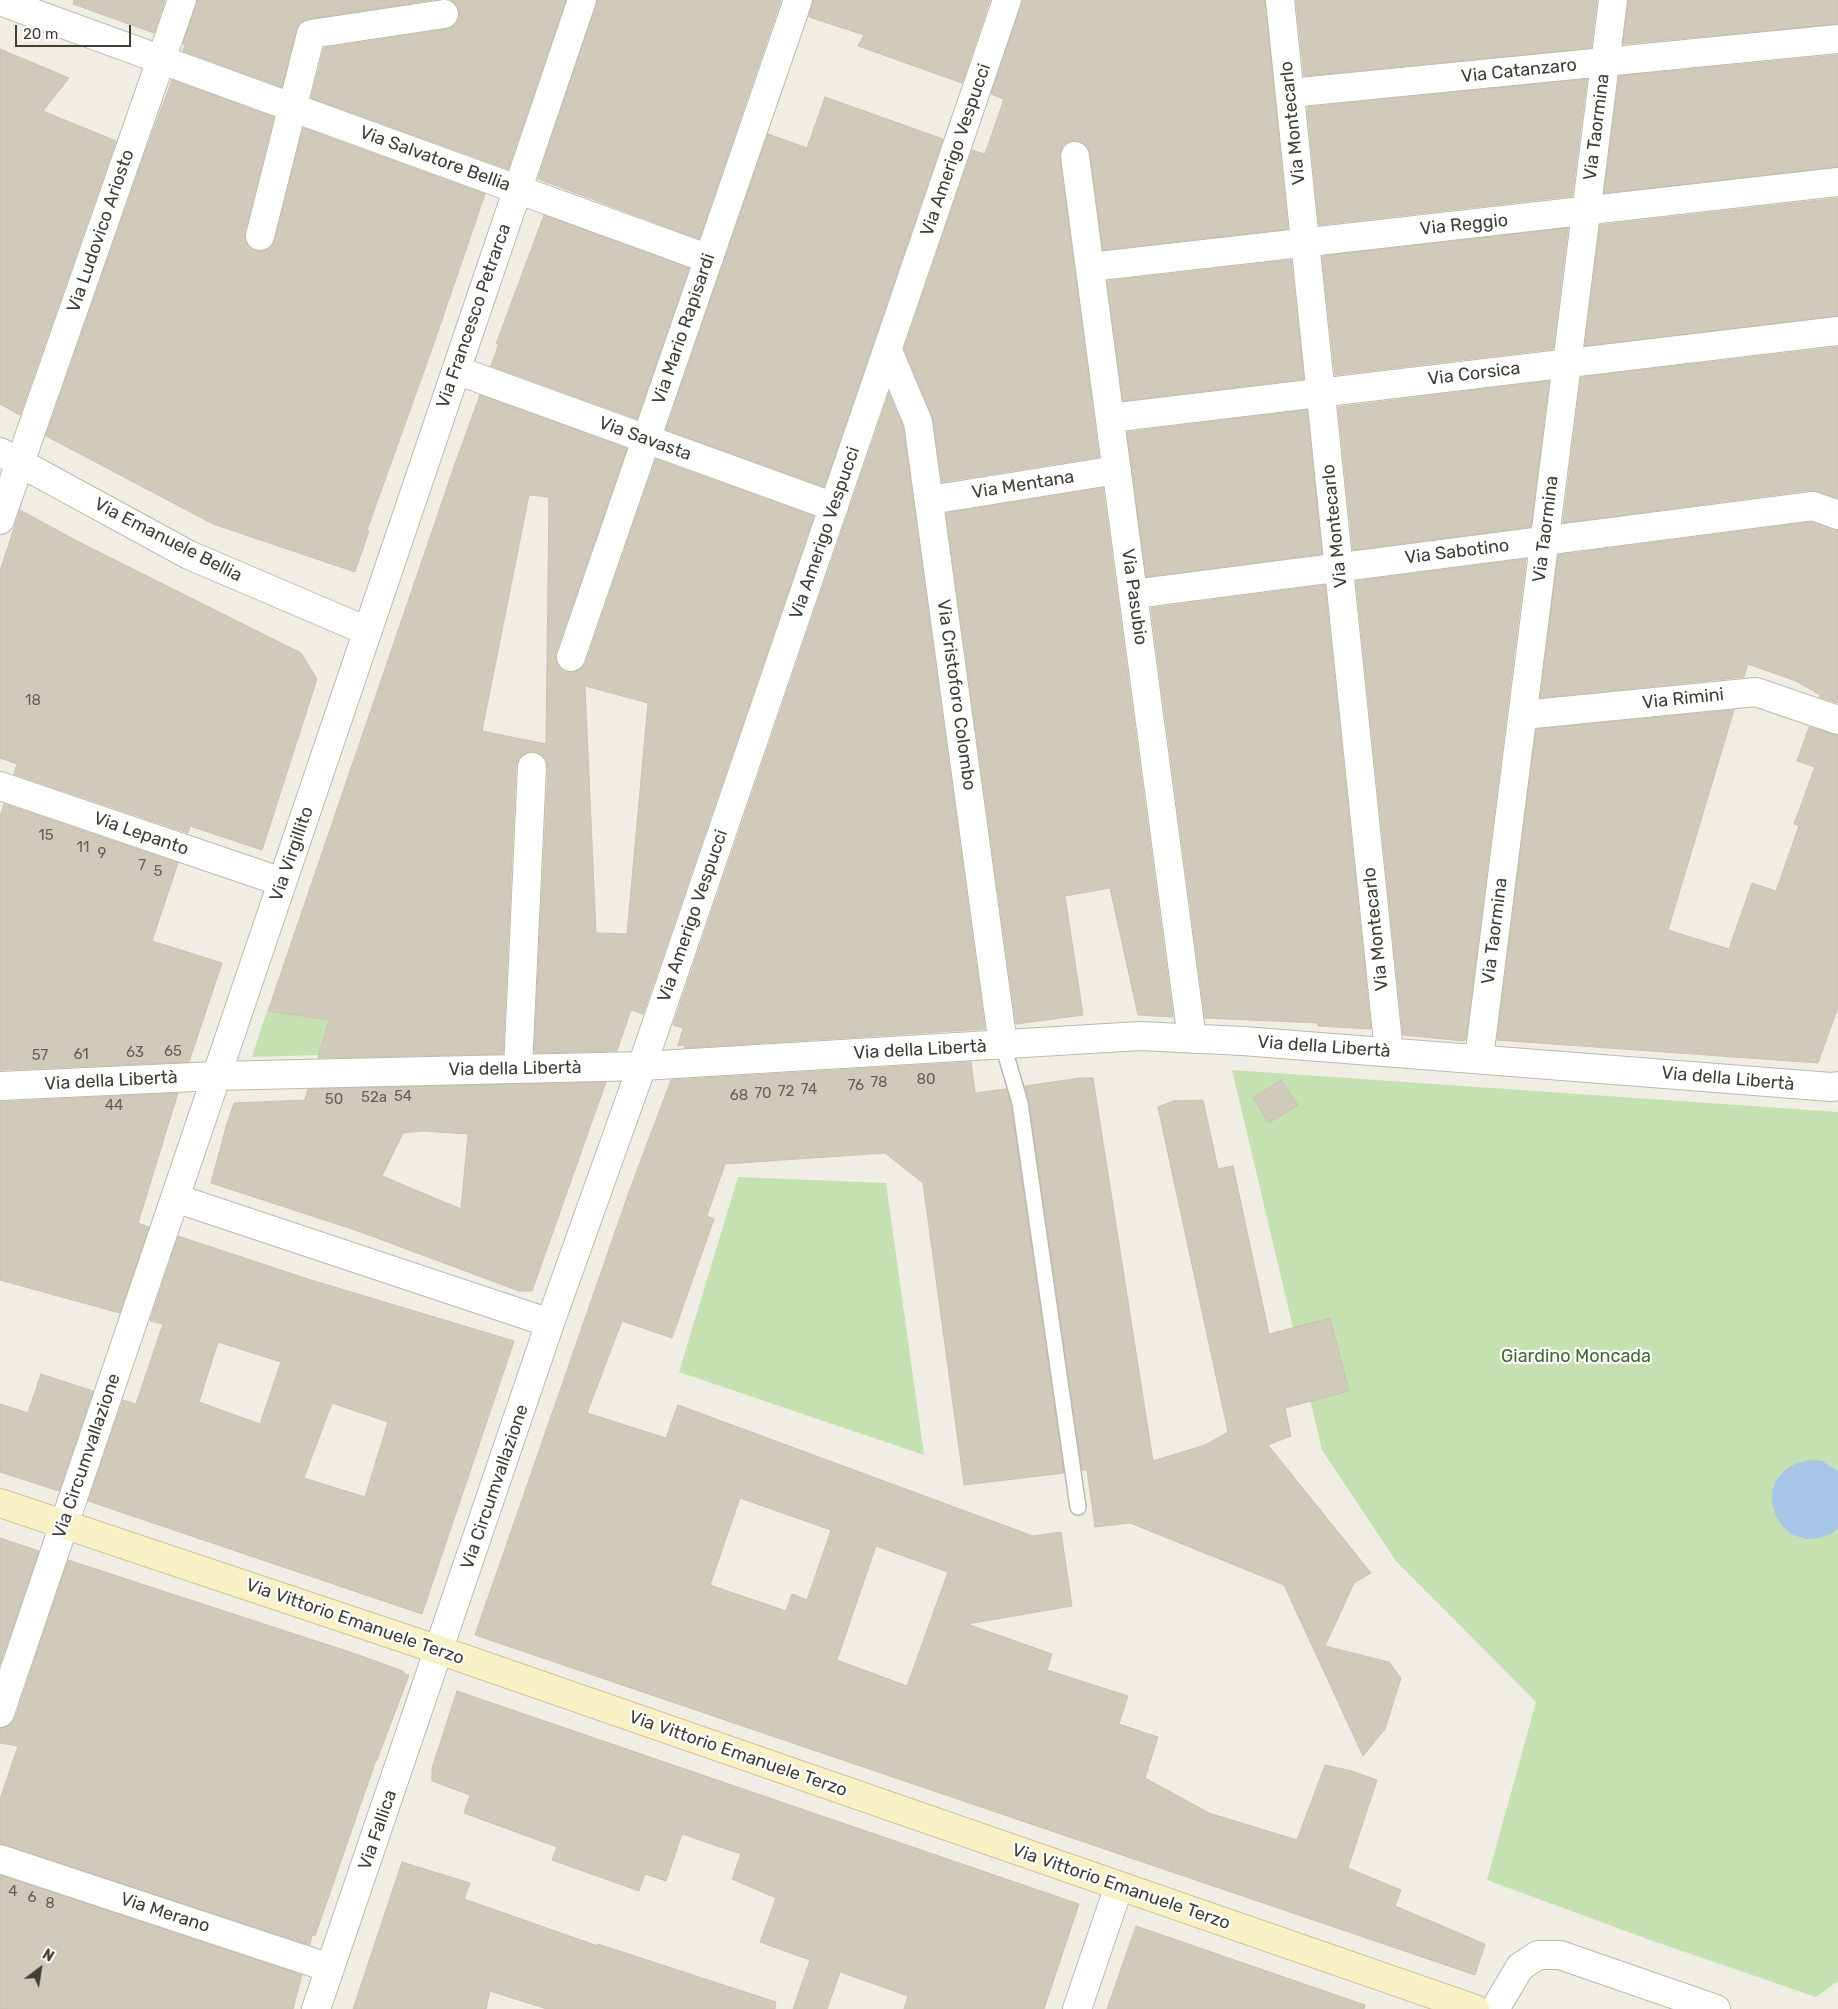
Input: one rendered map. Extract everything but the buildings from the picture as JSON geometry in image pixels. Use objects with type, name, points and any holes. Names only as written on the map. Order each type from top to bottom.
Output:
[{"type":"street","name":"Via Ludovico Ariosto","points":[[0,520],[10,457],[182,0]]},
{"type":"street","name":"Via Francesco Petrarca","points":[[367,632],[582,0]]},
{"type":"street","name":"Via Mario Rapisardi","points":[[571,657],[798,0]]},
{"type":"street","name":"Via Amerigo Vespucci","points":[[642,1066],[1007,0]]},
{"type":"street","name":"Via Montecarlo","points":[[1280,0],[1389,1052]]},
{"type":"street","name":"Via Taormina","points":[[1479,1058],[1613,0]]},
{"type":"street","name":"Via Salvatore Bellia","points":[[0,2],[708,259]]},
{"type":"street","points":[[260,236],[311,34],[444,14]]},
{"type":"street","name":"Via Catanzaro","points":[[1290,93],[1838,39]]},
{"type":"street","name":"Via Pasubio","points":[[1075,156],[1192,1039]]},
{"type":"street","name":"Via Reggio","points":[[1090,267],[1838,182]]},
{"type":"street","name":"Via Corsica","points":[[1110,418],[1838,331]]},
{"type":"street","name":"Via Cristoforo Colombo","points":[[888,351],[918,422],[1003,1045]]},
{"type":"street","name":"Via Savasta","points":[[456,370],[834,507]]},
{"type":"street","name":"Via Emanuele Bellia","points":[[10,457],[189,554],[367,632]]},
{"type":"street","name":"Via Mentana","points":[[930,500],[1117,470]]},
{"type":"street","name":"Via Sabotino","points":[[1134,594],[1813,506],[1838,515]]},
{"type":"street","name":"Via Virgillito","points":[[216,1076],[367,632]]},
{"type":"street","name":"Via Rimini","points":[[1523,715],[1756,692],[1838,720]]},
{"type":"street","points":[[518,1069],[532,767]]},
{"type":"street","name":"Via Lepanto","points":[[0,786],[282,882]]},
{"type":"street","name":"Via della Libertà","points":[[0,1086],[216,1076],[642,1066],[1140,1036],[1836,1080]]},
{"type":"street","name":"Via Circumvallazione","points":[[439,1650],[550,1323],[642,1066]]},
{"type":"street","name":"Via Circumvallazione","points":[[0,1713],[216,1076]]},
{"type":"street","points":[[175,1198],[550,1323]]},
{"type":"street","name":"Via Vittorio Emanuele Terzo","points":[[0,1503],[439,1650],[1475,2009]]},
{"type":"street","name":"Via Fallica","points":[[316,2009],[439,1650]]},
{"type":"street","name":"Via Merano","points":[[0,1859],[330,1968]]},
{"type":"street","points":[[1077,2009],[1119,1886]]},
{"type":"street","points":[[1495,2009],[1520,1967],[1538,1955],[1560,1955],[1716,2009]]},
{"type":"lane","points":[[1003,1045],[1020,1103],[1078,1507]]},
{"type":"green space","points":[[267,1011],[329,1020],[319,1055],[252,1057]]},
{"type":"green space","name":"Giardino Moncada","points":[[1232,1070],[1838,1112],[1838,1981],[1816,1997],[1650,1940],[1487,1880],[1536,1702],[1396,1561],[1322,1450]]},
{"type":"green space","points":[[738,1177],[886,1183],[924,1455],[679,1372]]},
{"type":"water","points":[[1810,1460],[1822,1461],[1838,1471],[1838,1528],[1831,1534],[1819,1538],[1806,1539],[1793,1535],[1783,1527],[1776,1516],[1772,1504],[1772,1491],[1777,1479],[1786,1469],[1797,1463]]}]
